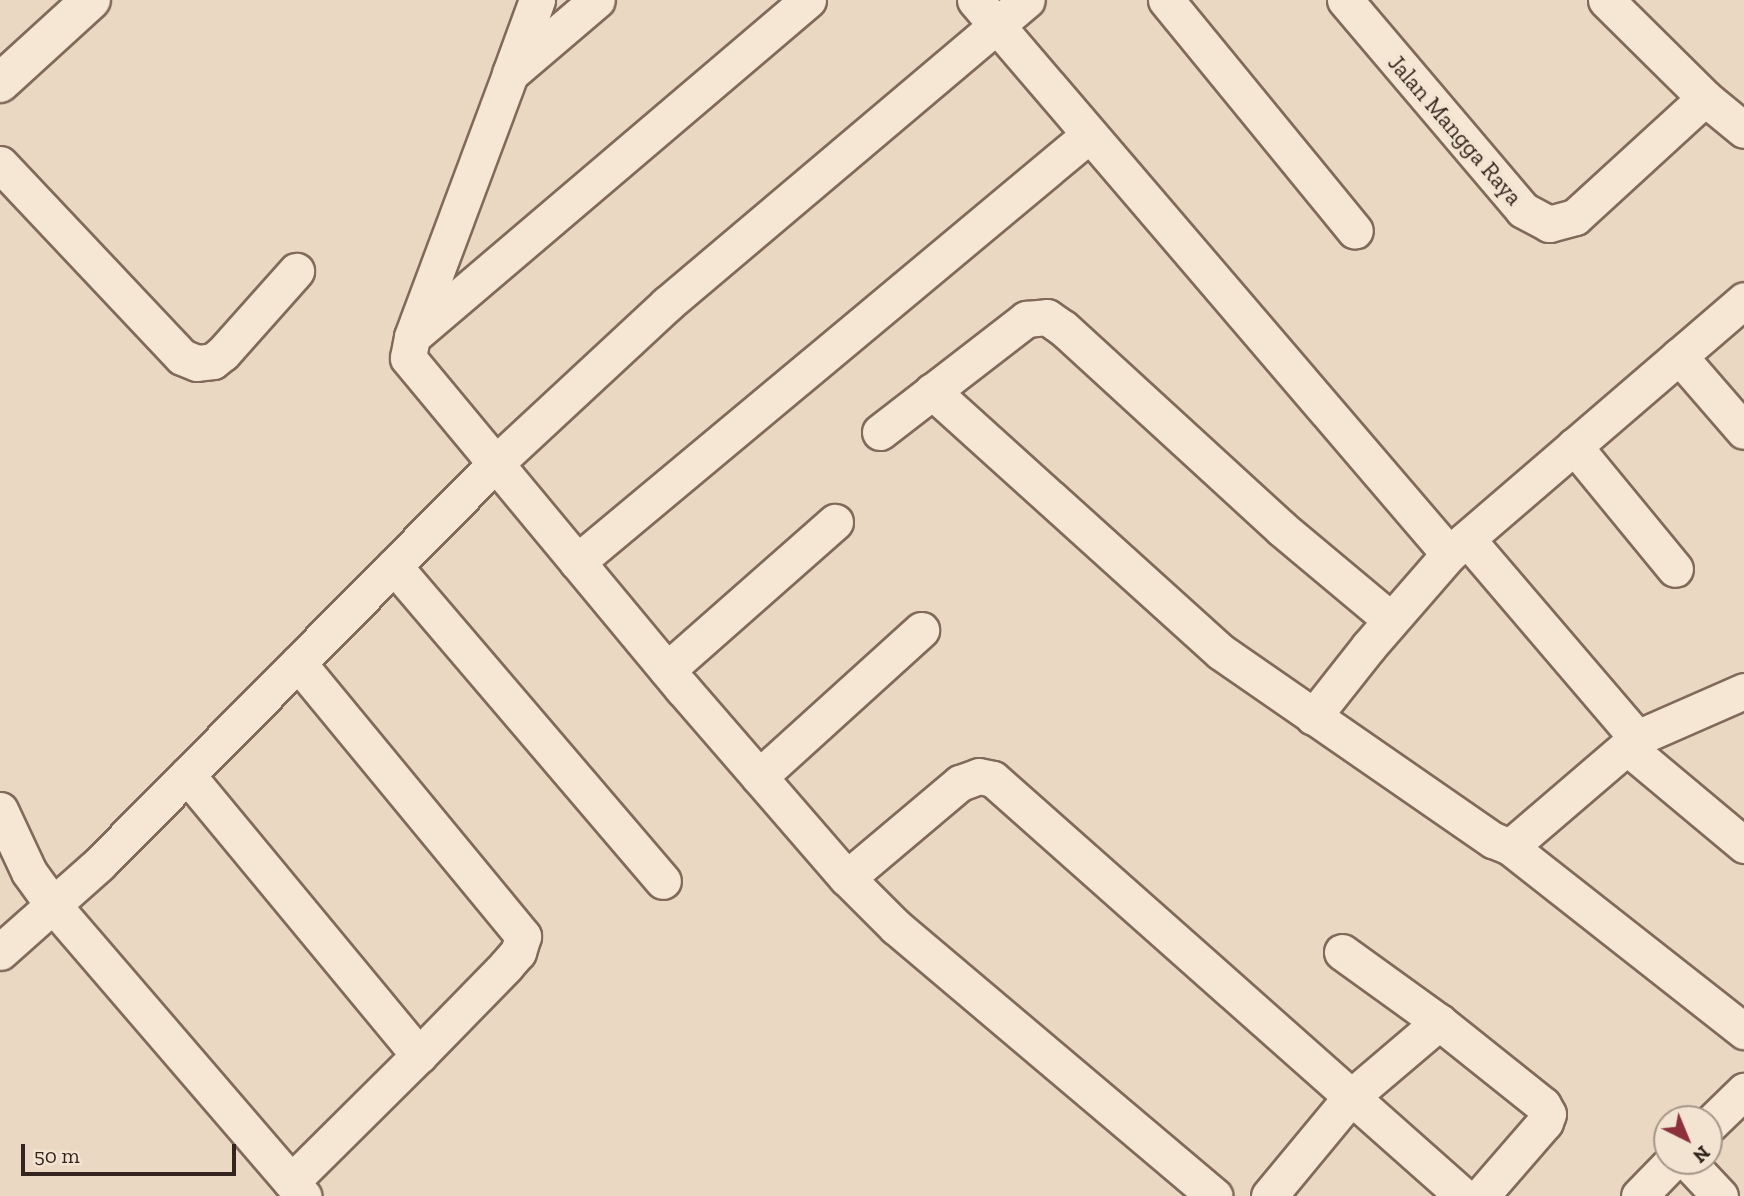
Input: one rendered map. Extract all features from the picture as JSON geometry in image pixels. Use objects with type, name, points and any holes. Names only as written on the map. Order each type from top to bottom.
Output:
[{"type":"main road","points":[[0,83],[91,0]]},
{"type":"street","points":[[537,0],[412,337],[408,358],[667,670],[846,878],[896,927],[1187,1177],[1214,1196]]},
{"type":"street","points":[[510,74],[597,0]]},
{"type":"street","points":[[412,337],[808,0]]},
{"type":"street","points":[[0,952],[99,864],[495,464],[667,304],[985,13],[1027,0]]},
{"type":"street","points":[[1166,0],[1355,231]]},
{"type":"street","name":"Jalan Mangga Raya","points":[[1345,0],[1523,210],[1549,224],[1575,217],[1706,98]]},
{"type":"street","points":[[1606,0],[1706,98],[1744,130]]},
{"type":"street","points":[[985,13],[1089,135],[1632,743],[1744,845]]},
{"type":"street","points":[[578,562],[1089,135]]},
{"type":"street","points":[[0,164],[182,357],[197,363],[213,361],[223,353],[296,271]]},
{"type":"street","points":[[1313,717],[1391,620],[1458,547],[1744,300]]},
{"type":"street","points":[[880,432],[1026,319],[1046,317],[1063,328],[1281,528],[1391,620]]},
{"type":"street","points":[[1679,356],[1744,430]]},
{"type":"street","points":[[932,391],[1221,652],[1493,840],[1510,847],[1744,1031]]},
{"type":"street","points":[[1574,446],[1675,569]]},
{"type":"street","points":[[667,670],[835,522]]},
{"type":"street","points":[[394,566],[663,881]]},
{"type":"street","points":[[759,777],[921,630]]},
{"type":"street","points":[[0,810],[29,872],[53,905],[297,1189],[419,1055],[506,966],[518,952],[523,936],[298,663]]},
{"type":"street","points":[[1510,847],[1632,743],[1744,691]]},
{"type":"street","points":[[187,775],[419,1055]]},
{"type":"street","points":[[846,878],[960,783],[979,776],[993,779],[1463,1196]]},
{"type":"street","points":[[1342,953],[1439,1022],[1543,1105],[1548,1114],[1545,1122],[1481,1196]]},
{"type":"street","points":[[1269,1196],[1352,1097],[1439,1022]]},
{"type":"street","points":[[1723,1111],[1744,1091]]},
{"type":"street","points":[[1639,1196],[1659,1175]]},
{"type":"street","points":[[1700,1175],[1720,1196]]}]
